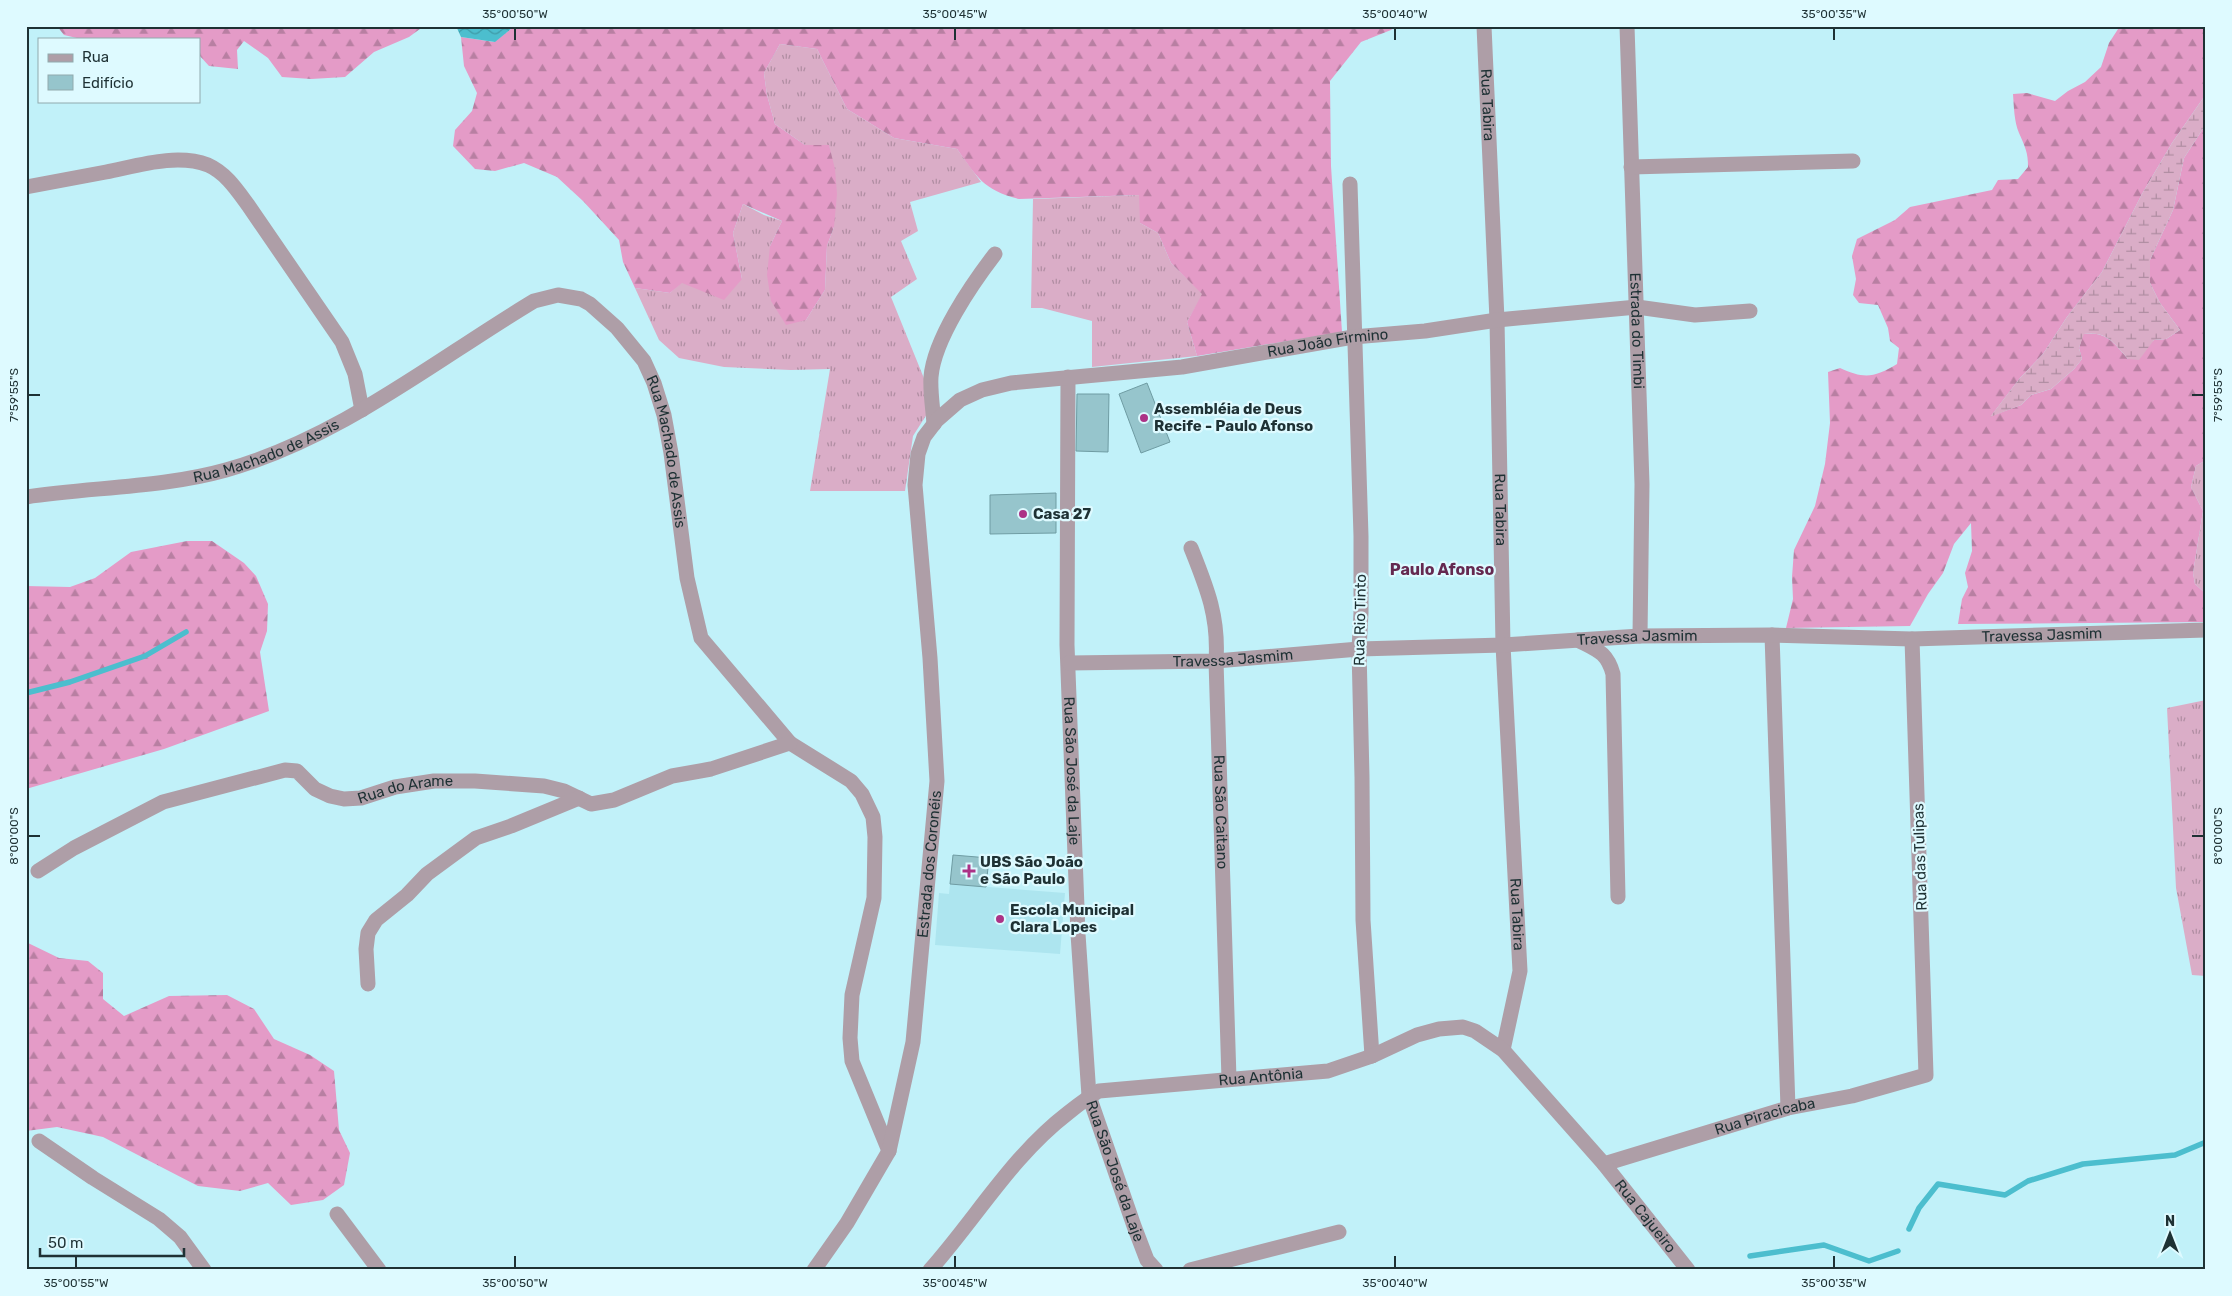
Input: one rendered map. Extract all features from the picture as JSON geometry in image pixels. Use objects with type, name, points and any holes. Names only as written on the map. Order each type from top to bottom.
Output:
[{"type":"street","name":"Rua Tabira","points":[[1484,26],[1497,320],[1503,645],[1520,971],[1503,1050]]},
{"type":"street","name":"Estrada do Timbi","points":[[1627,26],[1642,484],[1640,636]]},
{"type":"street","points":[[1632,167],[1853,161]]},
{"type":"street","points":[[26,187],[161,162],[190,162],[207,165],[218,171],[237,190],[248,205],[342,342],[355,374],[362,410]]},
{"type":"street","name":"Rua Rio Tinto","points":[[1350,184],[1353,337],[1361,536],[1362,613],[1359,649],[1363,920],[1372,1056]]},
{"type":"street","points":[[934,424],[931,378],[935,356],[946,330],[984,268],[995,254]]},
{"type":"street","name":"Rua Machado de Assis","points":[[26,496],[166,481],[223,471],[268,457],[362,410],[534,301],[546,297],[564,295],[581,299],[590,304],[632,345],[644,361],[654,383],[664,416],[671,453],[687,578],[701,638],[790,743],[851,781],[862,794],[873,817],[875,838],[874,898],[852,995],[850,1038],[852,1061],[889,1151]]},
{"type":"street","name":"Rua João Firmino","points":[[924,437],[934,424],[960,400],[982,390],[1011,383],[1182,367],[1353,337],[1425,331],[1497,320],[1637,307],[1695,315],[1750,311]]},
{"type":"street","name":"Rua São José da Laje","points":[[1068,377],[1067,622],[1078,934],[1089,1096],[1147,1260],[1156,1270]]},
{"type":"street","name":"Estrada dos Coronéis","points":[[814,1270],[847,1223],[889,1151],[913,1042],[937,781],[930,658],[915,501],[918,454],[924,437]]},
{"type":"street","name":"Rua São Caitano","points":[[1191,548],[1209,592],[1218,638],[1216,661],[1228,1080]]},
{"type":"street","name":"Travessa Jasmim","points":[[1069,664],[1216,661],[1359,649],[1503,645],[1640,636],[1772,635],[1912,639],[2206,630]]},
{"type":"street","points":[[1772,635],[1788,1108]]},
{"type":"street","name":"Rua das Tulipas","points":[[1912,639],[1926,1075]]},
{"type":"street","points":[[1576,640],[1603,653],[1609,661],[1613,674],[1618,897]]},
{"type":"street","name":"Rua do Arame","points":[[38,872],[82,844],[163,802],[285,770],[297,772],[315,789],[330,796],[344,799],[361,798],[395,787],[434,781],[475,781],[544,786],[591,804],[614,800],[672,776],[711,769],[790,743]]},
{"type":"street","points":[[368,984],[366,949],[368,933],[376,920],[406,895],[427,874],[476,838],[579,798]]},
{"type":"street","name":"Rua Antônia","points":[[930,1270],[951,1246],[1021,1155],[1054,1124],[1089,1096],[1111,1089],[1328,1070],[1372,1056],[1418,1035],[1439,1029],[1463,1027],[1475,1030],[1503,1050],[1604,1164]]},
{"type":"street","name":"Rua Piracicaba","points":[[1604,1164],[1788,1108],[1852,1096],[1926,1075]]},
{"type":"street","points":[[39,1141],[92,1178],[159,1220],[180,1237],[204,1270]]},
{"type":"street","name":"Rua Cajueiro","points":[[1604,1164],[1688,1270]]},
{"type":"street","points":[[337,1214],[379,1270]]},
{"type":"street","points":[[1190,1270],[1339,1232]]},
{"type":"shaded area","name":"Escola Municipal Clara Lopes","points":[[950,884],[1065,893],[1060,954],[935,945],[939,893],[949,894]]},
{"type":"green space","points":[[57,26],[424,26],[409,37],[374,52],[345,77],[311,79],[282,77],[268,58],[244,41],[237,50],[238,69],[209,66],[200,56],[200,38],[77,38],[64,35]]},
{"type":"green space","points":[[511,26],[1396,26],[1391,30],[1361,42],[1330,81],[1331,166],[1342,332],[1197,356],[1187,322],[1202,294],[1171,263],[1158,233],[1140,223],[1139,195],[1019,199],[997,191],[989,187],[976,175],[957,149],[894,138],[847,109],[817,49],[780,44],[764,73],[767,95],[775,124],[805,145],[829,145],[835,169],[837,194],[834,227],[827,246],[825,290],[806,320],[786,325],[771,301],[767,275],[770,246],[782,221],[743,204],[733,233],[742,279],[724,300],[682,283],[670,293],[635,288],[623,262],[619,240],[583,201],[557,177],[524,163],[495,171],[475,169],[453,146],[455,130],[472,111],[477,93],[464,66],[461,37],[494,42],[511,29]]},
{"type":"green space","points":[[2120,26],[2206,26],[2206,94],[2172,143],[2142,194],[2102,272],[2067,317],[2043,354],[2020,378],[1991,416],[2021,405],[2031,395],[2051,389],[2074,369],[2082,359],[2079,348],[2083,334],[2104,336],[2114,343],[2128,359],[2154,340],[2166,339],[2180,330],[2160,303],[2150,283],[2150,260],[2173,210],[2184,158],[2206,124],[2206,460],[2196,466],[2191,487],[2203,511],[2193,573],[2195,584],[2206,594],[2206,622],[1958,624],[1962,599],[1968,587],[1965,573],[1972,551],[1971,523],[1954,544],[1943,573],[1928,594],[1910,626],[1786,628],[1793,599],[1794,550],[1815,506],[1825,464],[1830,423],[1828,372],[1840,368],[1856,374],[1869,375],[1882,372],[1897,364],[1899,348],[1890,341],[1888,328],[1878,305],[1859,303],[1853,295],[1856,279],[1852,256],[1857,239],[1895,220],[1910,207],[1992,190],[1998,180],[2018,179],[2028,167],[2028,162],[2026,150],[2016,124],[2013,94],[2027,93],[2055,101],[2085,82],[2101,67],[2109,43]]},
{"type":"green space","points":[[780,44],[817,49],[847,109],[894,138],[957,149],[981,182],[910,202],[918,231],[901,241],[917,279],[891,297],[934,403],[913,436],[905,491],[810,491],[830,369],[791,370],[724,367],[679,358],[659,340],[635,288],[670,293],[682,282],[742,279],[733,233],[743,204],[764,215],[782,221],[770,246],[806,320],[825,290],[827,246],[834,227],[829,145],[805,145],[775,124],[767,95],[764,73]]},
{"type":"green space","points":[[2206,94],[2206,124],[2184,158],[2173,210],[2150,260],[2150,283],[2160,303],[2180,330],[2166,339],[2154,340],[2139,360],[2128,359],[2114,343],[2104,336],[2084,334],[2079,348],[2082,359],[2074,369],[2051,389],[2031,395],[2021,405],[1990,417],[2020,378],[2043,354],[2067,317],[2102,272],[2142,194],[2172,143]]},
{"type":"green space","points":[[1140,195],[1140,223],[1158,233],[1171,263],[1203,294],[1187,322],[1197,356],[1092,367],[1092,321],[1042,308],[1031,308],[1033,199]]},
{"type":"green space","points":[[2206,460],[2206,594],[2195,584],[2193,573],[2203,511],[2191,487],[2196,466]]},
{"type":"green space","points":[[187,541],[212,541],[244,563],[256,576],[268,604],[267,631],[260,652],[269,711],[164,749],[26,789],[26,586],[70,587],[95,578],[131,552]]},
{"type":"green space","points":[[2206,700],[2206,976],[2192,975],[2176,888],[2167,708]]},
{"type":"green space","points":[[26,942],[59,958],[88,961],[103,973],[103,999],[124,1016],[169,996],[227,995],[254,1009],[274,1039],[310,1055],[334,1071],[339,1130],[350,1153],[344,1185],[323,1200],[291,1205],[268,1183],[240,1191],[198,1186],[103,1137],[57,1127],[26,1131]]},
{"type":"water","points":[[456,26],[511,26],[512,28],[495,42],[461,37]]},
{"type":"building","name":"Assembléia de Deus Recife - Paulo Afonso","points":[[1147,383],[1170,442],[1141,453],[1119,394]]},
{"type":"building","points":[[1077,394],[1109,394],[1108,452],[1076,451]]},
{"type":"building","name":"Casa 27","points":[[1056,493],[1056,533],[990,534],[990,495]]},
{"type":"building","name":"UBS São João e São Paulo","points":[[953,855],[989,858],[986,887],[950,884]]},
{"type":"waterway","points":[[26,693],[70,682],[145,656],[186,632]]},
{"type":"waterway","points":[[1909,1229],[1919,1208],[1938,1184],[2005,1195],[2028,1181],[2083,1164],[2175,1155],[2206,1142]]},
{"type":"waterway","points":[[1750,1256],[1824,1245],[1869,1261],[1898,1251]]},
{"type":"place","name":"Assembléia de Deus Recife - Paulo Afonso","points":[[1144,418]]},
{"type":"place","name":"Casa 27","points":[[1023,514]]},
{"type":"place","name":"UBS São João e São Paulo","points":[[969,871]]},
{"type":"place","name":"Escola Municipal Clara Lopes","points":[[1000,919]]},
{"type":"district","name":"Paulo Afonso","points":[[1442,569]]}]
